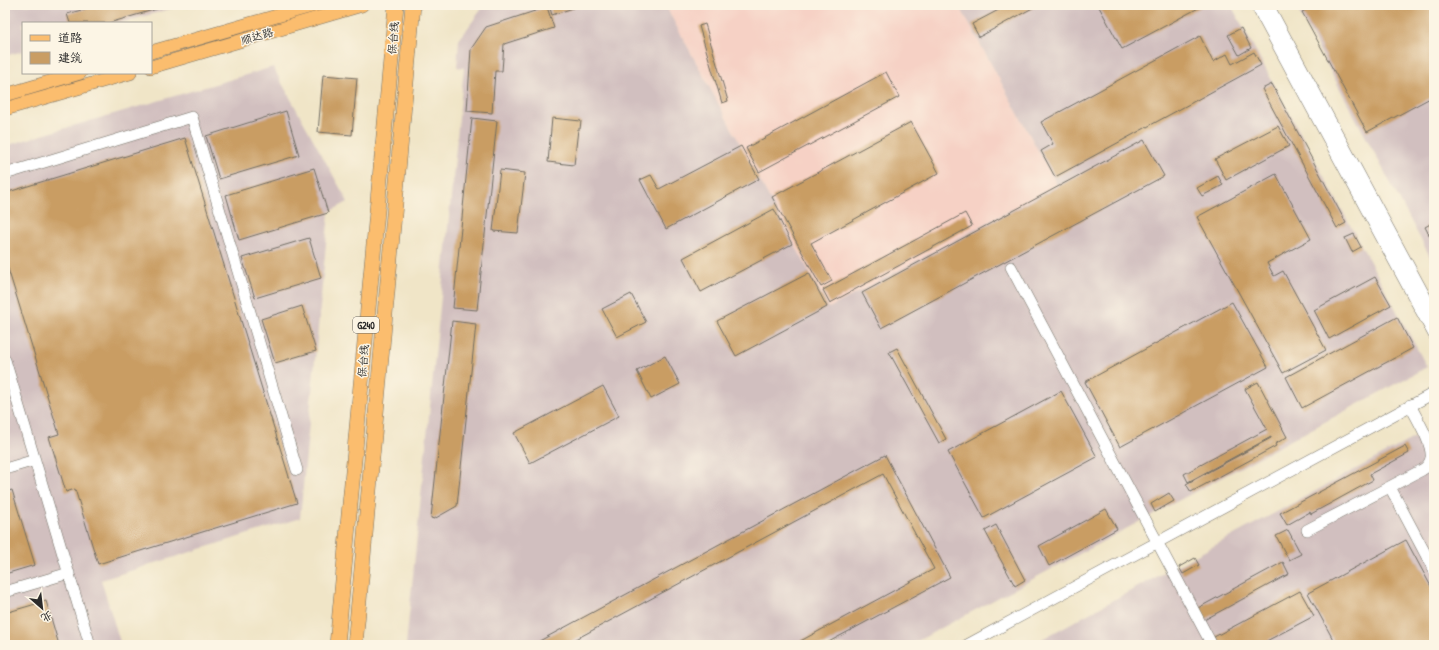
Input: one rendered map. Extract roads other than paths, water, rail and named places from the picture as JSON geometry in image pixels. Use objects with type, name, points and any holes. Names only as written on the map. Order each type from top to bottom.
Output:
[{"type":"highway","name":"保台线","points":[[337,645],[396,5]]},
{"type":"highway","name":"保台线","points":[[354,645],[413,5]]},
{"type":"main road","name":"顺达路","points":[[152,52],[315,5]]},
{"type":"main road","name":"顺达路","points":[[152,67],[362,5]]},
{"type":"main road","points":[[5,94],[76,74]]},
{"type":"main road","points":[[5,109],[127,74]]},
{"type":"street","points":[[1256,5],[1434,335]]},
{"type":"street","points":[[1268,5],[1434,313]]},
{"type":"street","points":[[5,174],[192,118],[297,470]]},
{"type":"street","points":[[1012,267],[1212,645]]},
{"type":"street","points":[[5,360],[90,645]]},
{"type":"street","points":[[967,645],[1434,393]]},
{"type":"street","points":[[1307,530],[1428,466],[1431,459],[1430,446],[1410,405]]},
{"type":"street","points":[[5,469],[35,460]]},
{"type":"street","points":[[1390,487],[1434,570]]},
{"type":"street","points":[[5,592],[69,573]]}]
